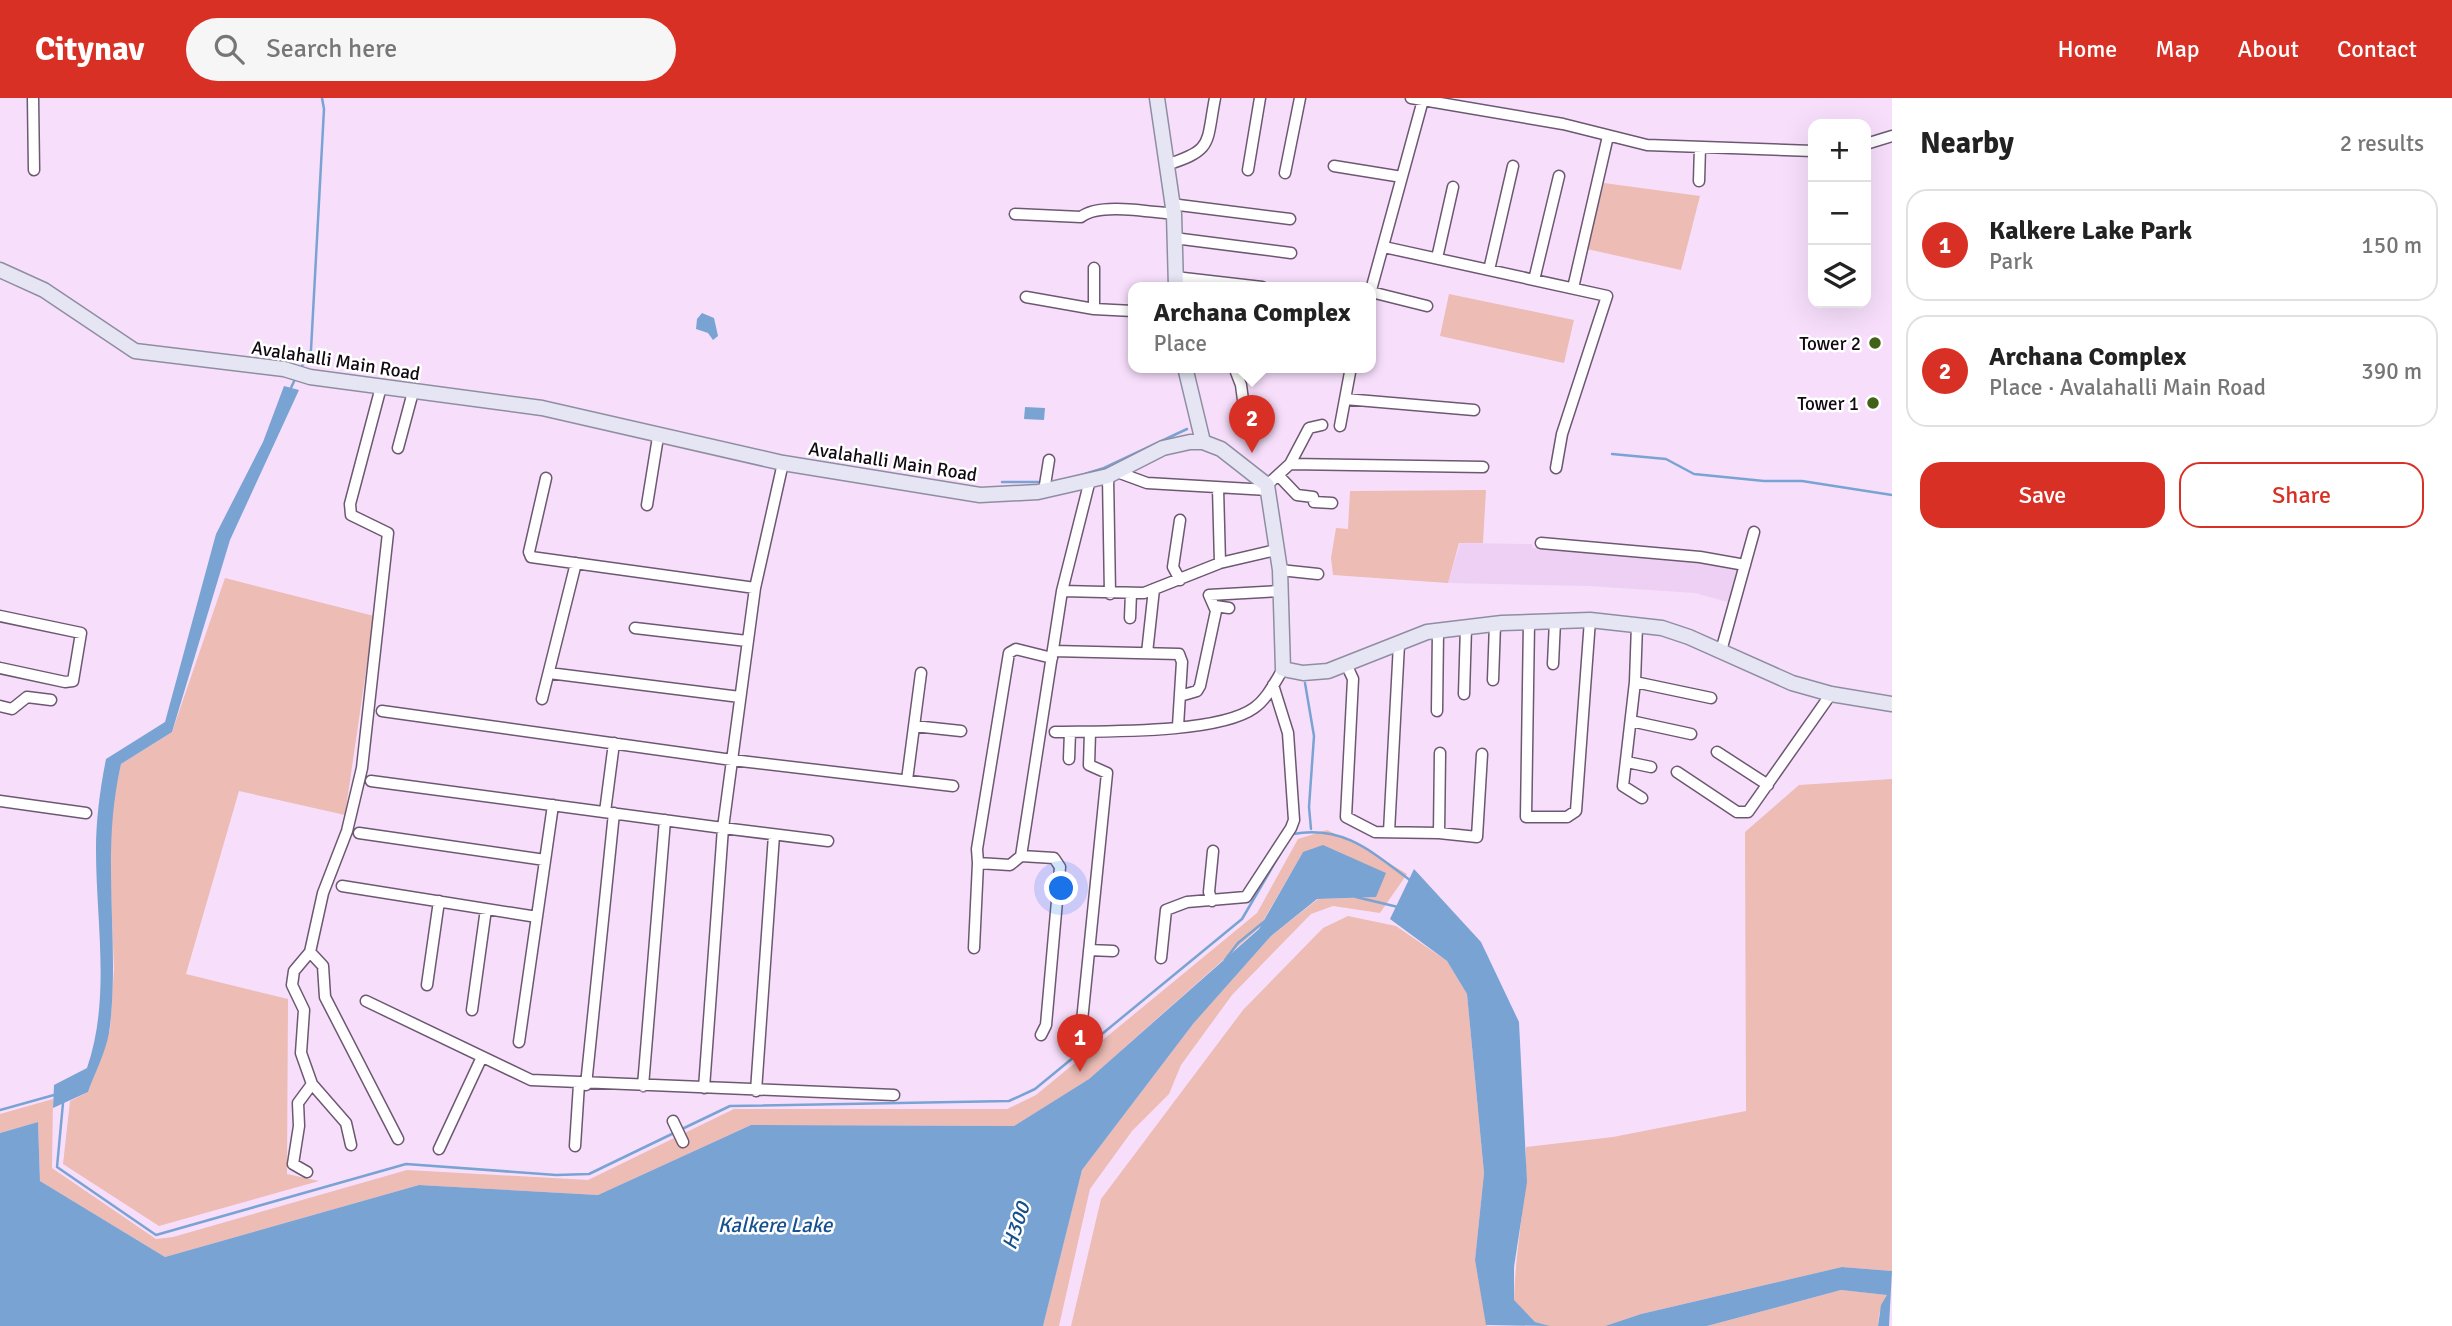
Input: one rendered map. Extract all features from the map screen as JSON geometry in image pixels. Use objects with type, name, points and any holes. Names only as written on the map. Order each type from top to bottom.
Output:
[{"type":"main road","points":[[1157,98],[1173,209],[1176,282]]},
{"type":"main road","name":"Avalahalli Main Road","points":[[1,275],[44,290],[135,351],[284,369],[310,377],[542,408],[658,437],[783,463],[980,495],[1044,491],[1112,474],[1163,448],[1203,442]]},
{"type":"main road","points":[[1186,373],[1203,442],[1220,449],[1271,483],[1280,570],[1283,669],[1303,673],[1348,666],[1438,631],[1495,624],[1590,620],[1637,625],[1689,636],[1793,683],[1831,694],[1892,704]]},
{"type":"street","points":[[33,98],[33,170]]},
{"type":"street","points":[[1166,165],[1200,152],[1206,142],[1215,98]]},
{"type":"street","points":[[1248,170],[1260,98]]},
{"type":"street","points":[[1285,173],[1300,98]]},
{"type":"street","points":[[1410,98],[1462,102],[1647,145],[1808,150]]},
{"type":"street","points":[[1374,282],[1423,100]]},
{"type":"street","points":[[1573,288],[1608,136]]},
{"type":"street","points":[[1871,142],[1892,136]]},
{"type":"street","points":[[1699,181],[1700,147]]},
{"type":"street","points":[[1334,166],[1402,177]]},
{"type":"street","points":[[1489,270],[1513,166]]},
{"type":"street","points":[[1534,280],[1559,176]]},
{"type":"street","points":[[1437,258],[1453,187]]},
{"type":"street","points":[[1015,214],[1081,217],[1089,210],[1173,209],[1290,219]]},
{"type":"street","points":[[1174,238],[1291,253]]},
{"type":"street","points":[[1384,247],[1607,296],[1568,423],[1562,434],[1556,468]]},
{"type":"street","points":[[1094,268],[1094,309]]},
{"type":"street","points":[[1376,292],[1427,306]]},
{"type":"street","points":[[1026,298],[1094,309],[1128,311]]},
{"type":"street","points":[[1236,373],[1241,385],[1245,415]]},
{"type":"street","points":[[1340,426],[1351,373]]},
{"type":"street","points":[[351,1145],[346,1123],[312,1084],[301,1053],[304,1010],[292,985],[295,971],[310,952],[323,893],[347,831],[362,768],[388,533],[351,515],[350,504],[381,387]]},
{"type":"street","points":[[398,448],[413,392]]},
{"type":"street","points":[[1345,399],[1474,410]]},
{"type":"street","points":[[1271,483],[1290,464],[1309,428],[1322,425]]},
{"type":"street","points":[[647,505],[658,437]]},
{"type":"street","points":[[1044,491],[1049,460]]},
{"type":"street","points":[[704,1088],[723,828],[755,588],[783,463]]},
{"type":"street","points":[[1290,464],[1483,467]]},
{"type":"street","points":[[1110,594],[1112,474],[1147,483],[1218,488],[1271,483],[1297,495],[1313,497],[1314,502],[1332,503]]},
{"type":"street","points":[[546,478],[529,555],[755,588]]},
{"type":"street","points":[[978,863],[1010,865],[1021,856],[1062,590],[1090,480]]},
{"type":"street","points":[[1218,488],[1220,563]]},
{"type":"street","points":[[1180,520],[1173,567],[1180,580]]},
{"type":"street","points":[[1721,651],[1754,533]]},
{"type":"street","points":[[1541,542],[1700,557],[1745,565]]},
{"type":"street","points":[[1062,590],[1110,594],[1154,589],[1220,563],[1276,550]]},
{"type":"street","points":[[542,699],[576,563]]},
{"type":"street","points":[[1280,570],[1318,574]]},
{"type":"street","points":[[1147,653],[1154,589]]},
{"type":"street","points":[[1229,608],[1215,606],[1208,598],[1213,593],[1281,590]]},
{"type":"street","points":[[1130,618],[1131,593]]},
{"type":"street","points":[[1180,696],[1197,691],[1200,686],[1215,606]]},
{"type":"street","points":[[0,616],[81,633],[74,681],[65,682],[0,668]]},
{"type":"street","points":[[1529,622],[1526,817],[1567,817],[1576,811],[1590,620]]},
{"type":"street","points":[[1553,664],[1555,621]]},
{"type":"street","points":[[1493,680],[1495,624]]},
{"type":"street","points":[[1637,625],[1635,682],[1623,788],[1642,798]]},
{"type":"street","points":[[635,628],[747,641]]},
{"type":"street","points":[[1464,694],[1466,628]]},
{"type":"street","points":[[1437,711],[1438,631]]},
{"type":"street","points":[[1389,832],[1399,644]]},
{"type":"street","points":[[974,948],[977,849],[1009,653],[1016,649],[1052,654],[1147,653],[1181,656],[1178,726]]},
{"type":"street","points":[[1348,666],[1353,679],[1346,817],[1375,832],[1477,837],[1482,754]]},
{"type":"street","points":[[1055,732],[1207,724],[1245,714],[1257,706],[1283,669]]},
{"type":"street","points":[[548,673],[740,697]]},
{"type":"street","points":[[907,780],[921,673]]},
{"type":"street","points":[[1635,682],[1711,698]]},
{"type":"street","points":[[1161,958],[1166,910],[1178,904],[1246,897],[1293,825],[1288,733],[1273,685]]},
{"type":"street","points":[[1677,772],[1737,812],[1748,812],[1831,694]]},
{"type":"street","points":[[0,706],[12,709],[27,697],[51,700]]},
{"type":"street","points":[[382,711],[732,760],[953,786]]},
{"type":"street","points":[[1631,721],[1692,734]]},
{"type":"street","points":[[914,726],[961,731]]},
{"type":"street","points":[[1069,760],[1070,732]]},
{"type":"street","points":[[1082,1021],[1107,773],[1089,765],[1090,732]]},
{"type":"street","points":[[575,1146],[614,743]]},
{"type":"street","points":[[1717,752],[1768,785]]},
{"type":"street","points":[[1439,834],[1440,753]]},
{"type":"street","points":[[1626,762],[1651,767]]},
{"type":"street","points":[[372,781],[828,841]]},
{"type":"street","points":[[0,802],[86,813]]},
{"type":"street","points":[[519,1042],[553,805]]},
{"type":"street","points":[[643,1086],[665,820]]},
{"type":"street","points":[[359,833],[545,860]]},
{"type":"street","points":[[756,1091],[774,835]]},
{"type":"street","points":[[1212,901],[1209,891],[1213,851]]},
{"type":"street","points":[[1021,856],[1054,858],[1060,867],[1046,1025],[1041,1035]]},
{"type":"street","points":[[342,886],[537,917]]},
{"type":"street","points":[[428,985],[439,901]]},
{"type":"street","points":[[472,1010],[486,909]]},
{"type":"street","points":[[1089,950],[1113,951]]},
{"type":"street","points":[[310,952],[323,966],[325,997],[398,1139]]},
{"type":"street","points":[[366,1001],[521,1078],[583,1084],[894,1094]]},
{"type":"street","points":[[439,1149],[481,1059]]},
{"type":"street","points":[[307,1172],[293,1164],[293,1153],[299,1126],[298,1103],[312,1084]]},
{"type":"shaded area","points":[[1604,183],[1700,196],[1681,270],[1587,249]]},
{"type":"shaded area","points":[[1449,294],[1574,320],[1564,363],[1440,336]]},
{"type":"shaded area","points":[[1486,490],[1483,543],[1459,543],[1448,583],[1333,575],[1331,558],[1336,528],[1348,529],[1350,491]]},
{"type":"shaded area","points":[[1460,543],[1532,544],[1533,548],[1590,550],[1741,566],[1731,603],[1695,593],[1588,586],[1448,583]]},
{"type":"shaded area","points":[[225,578],[374,616],[345,815],[239,791],[186,974],[288,999],[287,1174],[319,1181],[159,1226],[63,1164],[70,1101],[88,1092],[110,1030],[114,969],[109,840],[112,802],[121,764],[172,732]]},
{"type":"shaded area","points":[[1892,779],[1892,1271],[1842,1267],[1641,1314],[1605,1326],[1550,1326],[1535,1322],[1514,1301],[1526,1147],[1613,1137],[1746,1111],[1745,832],[1799,785]]},
{"type":"shaded area","points":[[1327,830],[1359,845],[1407,874],[1380,913],[1333,906],[1311,914],[1232,995],[1181,1065],[1169,1094],[1132,1131],[1090,1189],[1059,1326],[1043,1326],[1082,1170],[1193,1024],[1271,936],[1318,899],[1376,897],[1303,852],[1259,928],[1089,1079],[1014,1126],[751,1125],[598,1195],[419,1185],[165,1257],[40,1181],[38,1122],[0,1133],[0,1114],[53,1099],[52,1168],[156,1239],[173,1237],[407,1170],[588,1180],[734,1109],[1007,1109],[1036,1095],[1257,913],[1298,839]]},
{"type":"shaded area","points":[[1348,916],[1396,926],[1447,961],[1467,994],[1484,1173],[1475,1260],[1487,1326],[1071,1326],[1101,1199],[1243,1010],[1323,928]]},
{"type":"shaded area","points":[[1841,1290],[1888,1295],[1879,1314],[1878,1326],[1707,1326]]},
{"type":"water","points":[[702,313],[714,318],[718,336],[713,340],[708,333],[696,329],[697,319]]},
{"type":"water","points":[[284,386],[299,390],[230,540],[172,732],[121,764],[112,831],[113,960],[109,1034],[88,1092],[53,1108],[54,1085],[87,1068],[99,1015],[96,839],[106,759],[165,722],[216,534],[263,442]]},
{"type":"water","points":[[1025,407],[1045,408],[1044,420],[1024,419]]},
{"type":"water","name":"Kalkere Lake","points":[[1323,845],[1386,873],[1376,897],[1317,899],[1271,936],[1193,1024],[1082,1170],[1043,1326],[0,1326],[0,1133],[38,1122],[40,1181],[165,1257],[419,1185],[598,1195],[751,1125],[1014,1126],[1089,1079],[1259,929],[1303,852]]},
{"type":"water","points":[[1414,869],[1481,942],[1519,1022],[1527,1182],[1514,1267],[1514,1300],[1535,1322],[1550,1326],[1486,1325],[1475,1260],[1484,1173],[1467,994],[1447,961],[1390,919]]},
{"type":"water","points":[[1842,1267],[1892,1271],[1889,1326],[1878,1326],[1881,1305],[1887,1295],[1841,1290],[1707,1326],[1605,1326],[1641,1314]]},
{"type":"waterway","points":[[301,368],[311,350],[324,109],[322,98]]},
{"type":"waterway","points":[[290,390],[296,377]]},
{"type":"waterway","points":[[1075,477],[1104,468],[1187,429]]},
{"type":"waterway","points":[[1612,454],[1666,459],[1694,474],[1764,481],[1802,481],[1892,495]]},
{"type":"waterway","points":[[1002,482],[1038,482]]},
{"type":"waterway","points":[[1305,683],[1314,736],[1309,807],[1311,829]]},
{"type":"waterway","points":[[1293,834],[1311,832],[1342,837],[1370,851],[1411,881]]},
{"type":"waterway","points":[[682,1129],[730,1106],[1009,1101],[1035,1089],[1242,919],[1280,854]]},
{"type":"waterway","points":[[1356,897],[1398,907]]},
{"type":"waterway","points":[[1225,960],[1238,943],[1265,921]]},
{"type":"waterway","points":[[0,1110],[54,1095]]},
{"type":"waterway","points":[[63,1103],[57,1167],[156,1235],[406,1164],[556,1175],[589,1174],[676,1132]]},
{"type":"place","name":"Tower 2","points":[[1875,343]]},
{"type":"place","name":"Tower 1","points":[[1873,403]]},
{"type":"place","name":"Archana Complex","points":[[1252,453]]},
{"type":"place","name":"Kalkere Lake Park","points":[[1080,1072]]},
{"type":"water label","name":"H300","points":[[1016,1226]]}]
